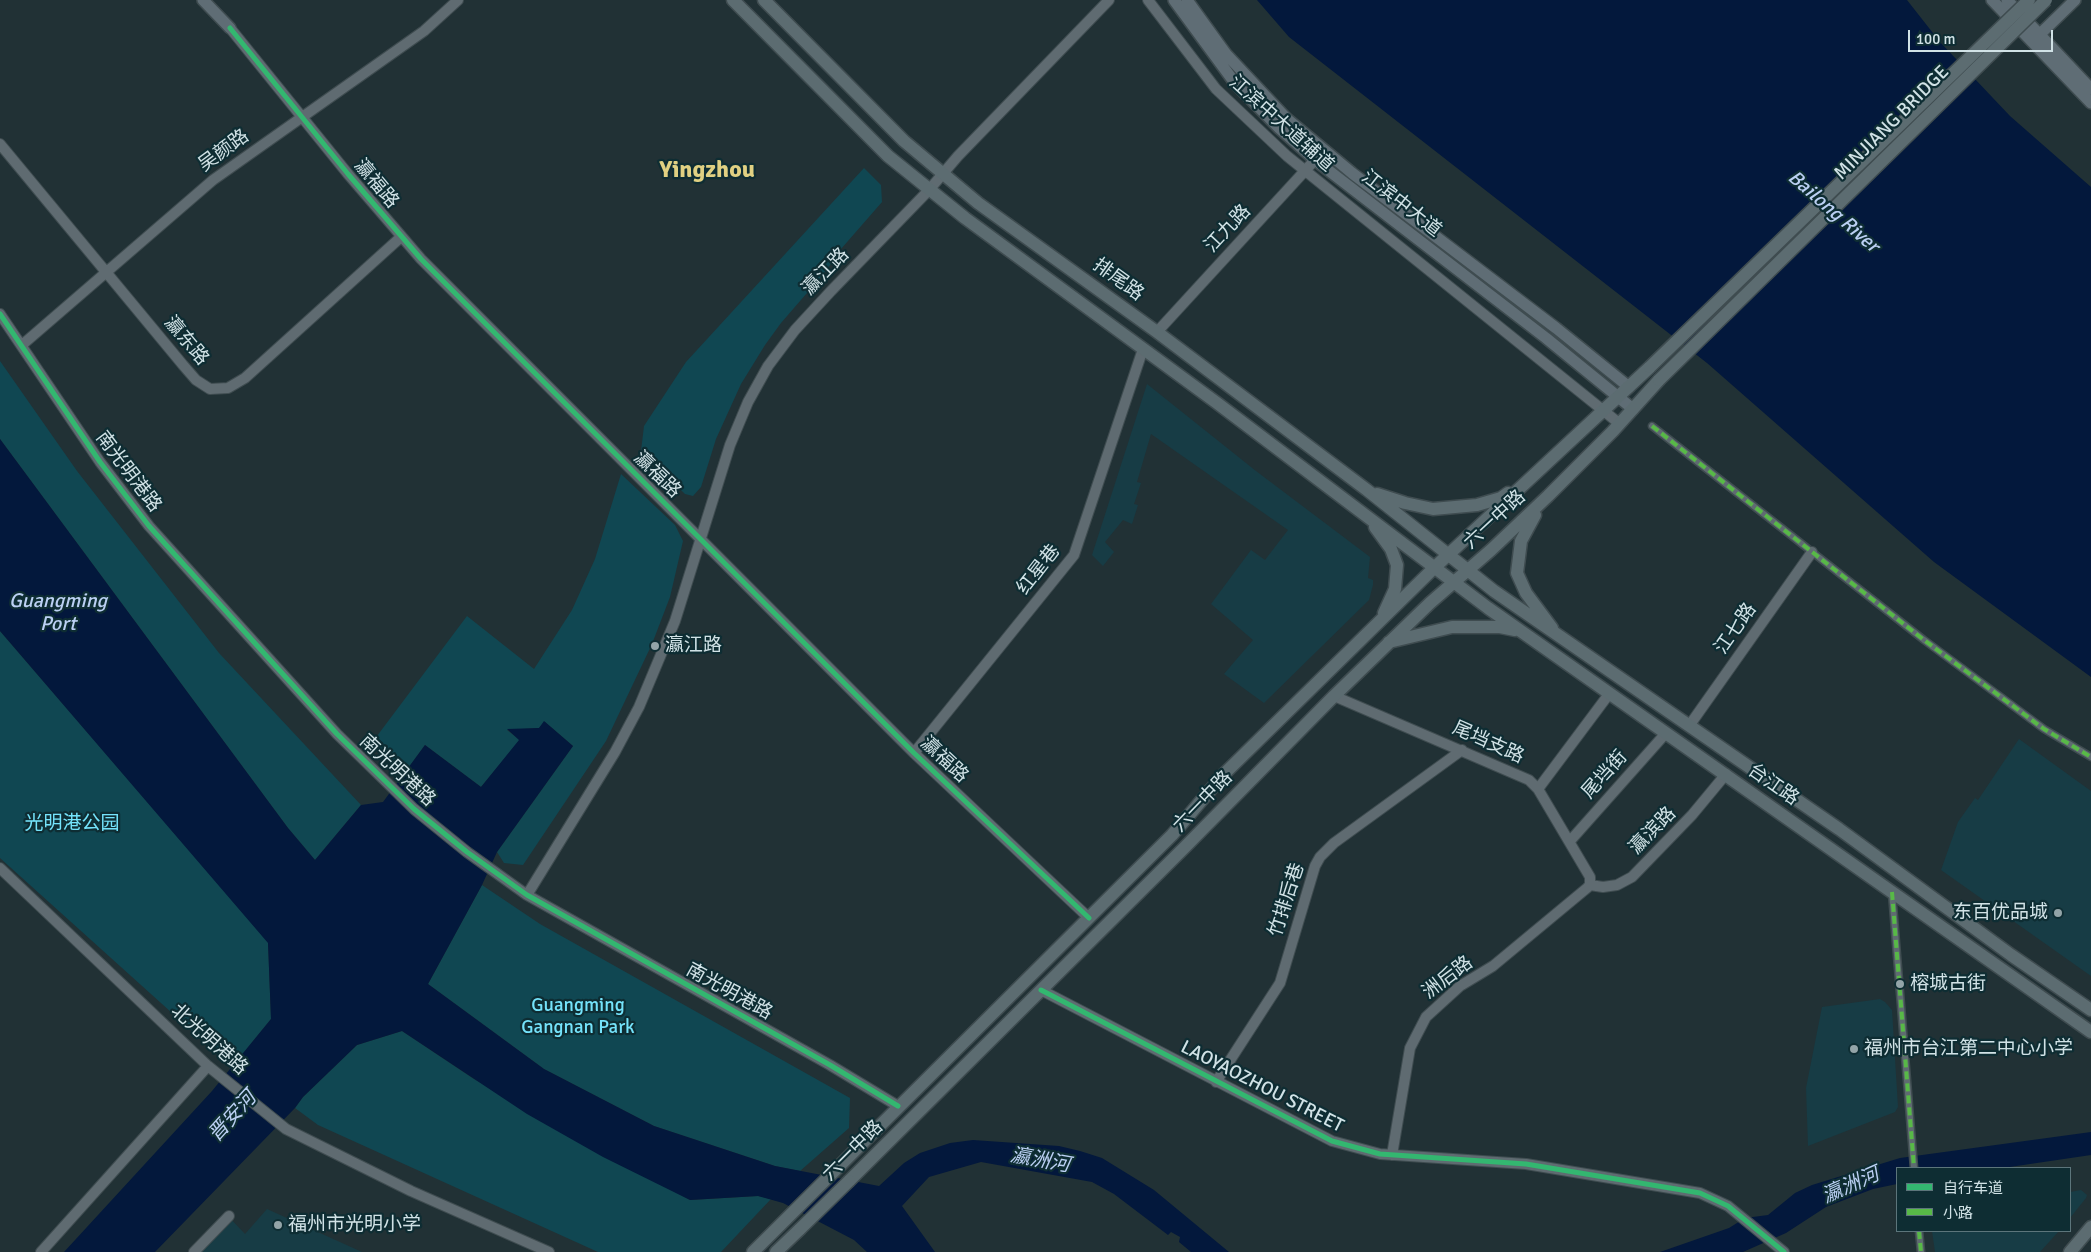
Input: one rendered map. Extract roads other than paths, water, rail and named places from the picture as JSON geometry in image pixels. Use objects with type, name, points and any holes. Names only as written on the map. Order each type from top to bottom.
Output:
[{"type":"main road","points":[[203,0],[230,28]]},
{"type":"main road","points":[[211,0],[230,28]]},
{"type":"main road","points":[[733,0],[888,156],[929,190],[1435,567]]},
{"type":"main road","name":"排尾路","points":[[764,0],[904,141],[942,175],[1157,332],[1367,490],[1468,571]]},
{"type":"main road","name":"江滨中大道","points":[[1174,0],[1235,83],[1279,128],[1315,160],[1633,408]]},
{"type":"main road","name":"江滨中大道","points":[[1187,0],[1245,75],[1287,118],[1324,150],[1556,328],[1629,388]]},
{"type":"main road","points":[[2007,0],[2091,104]]},
{"type":"main road","name":"MINJIANG BRIDGE","points":[[1619,397],[2029,0]]},
{"type":"main road","name":"MINJIANG BRIDGE","points":[[1659,380],[2046,0]]},
{"type":"main road","points":[[2036,38],[2075,0]]},
{"type":"main road","points":[[1995,1],[2091,89]]},
{"type":"main road","name":"六一中路","points":[[776,1252],[1389,642],[1548,496],[1620,424],[1659,380]]},
{"type":"main road","name":"六一中路","points":[[753,1252],[1172,835],[1224,774],[1435,567],[1530,477],[1619,397]]},
{"type":"main road","points":[[1367,490],[1420,507],[1450,508],[1477,505],[1501,498],[1530,477]]},
{"type":"main road","points":[[1548,496],[1520,541],[1517,573],[1526,593],[1561,639]]},
{"type":"main road","points":[[1354,506],[1388,543],[1396,559],[1398,572],[1395,589],[1377,625]]},
{"type":"main road","name":"台江路","points":[[1435,567],[1609,694],[1726,774],[2091,1032]]},
{"type":"main road","name":"台江路","points":[[1468,571],[1561,639],[1840,829],[2011,955],[2091,1010]]},
{"type":"main road","points":[[1389,642],[1452,627],[1474,626],[1500,627],[1529,637]]},
{"type":"main road","points":[[2070,1252],[2091,1227]]},
{"type":"street","name":"吴颜路","points":[[22,345],[213,180],[424,31],[458,0]]},
{"type":"street","name":"瀛江路","points":[[527,895],[615,752],[639,707],[675,622],[730,445],[748,402],[768,366],[795,330],[1110,0]]},
{"type":"street","name":"江滨中大道辅道","points":[[1148,0],[1216,89],[1305,171],[1620,424]]},
{"type":"street","name":"瀛福路","points":[[230,28],[401,237],[628,468],[701,537],[914,753],[1089,918]]},
{"type":"street","name":"瀛东路","points":[[0,144],[196,380],[210,389],[228,388],[245,378],[401,237]]},
{"type":"street","name":"江九路","points":[[1157,332],[1324,150]]},
{"type":"street","name":"南光明港路","points":[[0,314],[100,462],[149,526],[375,774],[414,809],[467,852],[527,895],[830,1065],[898,1106]]},
{"type":"street","name":"红星巷","points":[[914,753],[1074,555],[1143,349]]},
{"type":"street","points":[[1652,426],[2021,713],[2091,757]]},
{"type":"street","name":"江七路","points":[[1689,726],[1812,552]]},
{"type":"street","points":[[1538,789],[1609,694]]},
{"type":"street","name":"尾垱支路","points":[[1334,696],[1523,777],[1538,789],[1587,870],[1590,885]]},
{"type":"street","name":"尾垱街","points":[[1570,841],[1666,732]]},
{"type":"street","name":"竹排后巷","points":[[1216,1082],[1280,983],[1315,866],[1320,857],[1334,843],[1462,750]]},
{"type":"street","name":"瀛滨路","points":[[1590,885],[1603,887],[1617,885],[1632,877],[1692,814],[1726,774]]},
{"type":"street","name":"北光明港路","points":[[0,868],[208,1066],[286,1128],[411,1191],[536,1249],[549,1252]]},
{"type":"street","name":"洲后路","points":[[1392,1155],[1410,1048],[1426,1017],[1460,986],[1493,966],[1590,885]]},
{"type":"street","points":[[1892,892],[1914,1167]]},
{"type":"street","name":"LAOYAOZHOU STREET","points":[[1041,990],[1321,1137],[1359,1150],[1392,1155],[1526,1164],[1690,1192],[1716,1199],[1744,1218],[1781,1249]]},
{"type":"street","points":[[41,1252],[208,1066]]},
{"type":"street","points":[[194,1252],[229,1216]]},
{"type":"street","points":[[1919,1232],[1921,1252]]},
{"type":"water","name":"Bailong River","points":[[1257,0],[1907,0],[1940,42],[2010,116],[2091,187],[2091,677],[1934,562],[1707,363],[1289,37]]},
{"type":"water","points":[[0,439],[288,828],[315,860],[361,805],[383,802],[425,745],[481,787],[519,740],[507,729],[539,728],[544,721],[573,746],[497,852],[482,885],[428,984],[544,1069],[654,1126],[775,1166],[879,1186],[904,1163],[920,1153],[950,1143],[973,1140],[1059,1146],[1080,1151],[1102,1158],[1154,1190],[1229,1252],[1191,1252],[1179,1242],[1180,1237],[1171,1232],[1168,1235],[1114,1194],[1092,1182],[981,1162],[929,1177],[902,1206],[935,1252],[867,1252],[854,1240],[783,1203],[758,1196],[690,1200],[603,1157],[527,1114],[402,1031],[357,1045],[303,1097],[295,1108],[155,1252],[64,1252],[212,1091],[271,1019],[268,943],[0,631]]},
{"type":"water","name":"瀛洲河","points":[[2091,1132],[2091,1155],[2010,1167],[1896,1167],[1896,1184],[1873,1189],[1826,1207],[1786,1233],[1743,1252],[1660,1252],[1729,1228],[1745,1218],[1768,1215],[1795,1193],[1812,1185],[1900,1158]]},
{"type":"place","name":"瀛江路","points":[[655,646]]},
{"type":"place","name":"东百优品城","points":[[2058,913]]},
{"type":"place","name":"榕城古街","points":[[1900,984]]},
{"type":"place","name":"福州市台江第二中心小学","points":[[1854,1049]]},
{"type":"place","name":"福州市光明小学","points":[[278,1225]]},
{"type":"district","name":"Yingzhou","points":[[707,171]]},
{"type":"water label","name":"Guangming Port","points":[[58,614]]},
{"type":"water label","name":"晋安河","points":[[233,1117]]},
{"type":"park label","name":"光明港公园","points":[[72,824]]},
{"type":"park label","name":"Guangming Gangnan Park","points":[[578,1017]]}]
